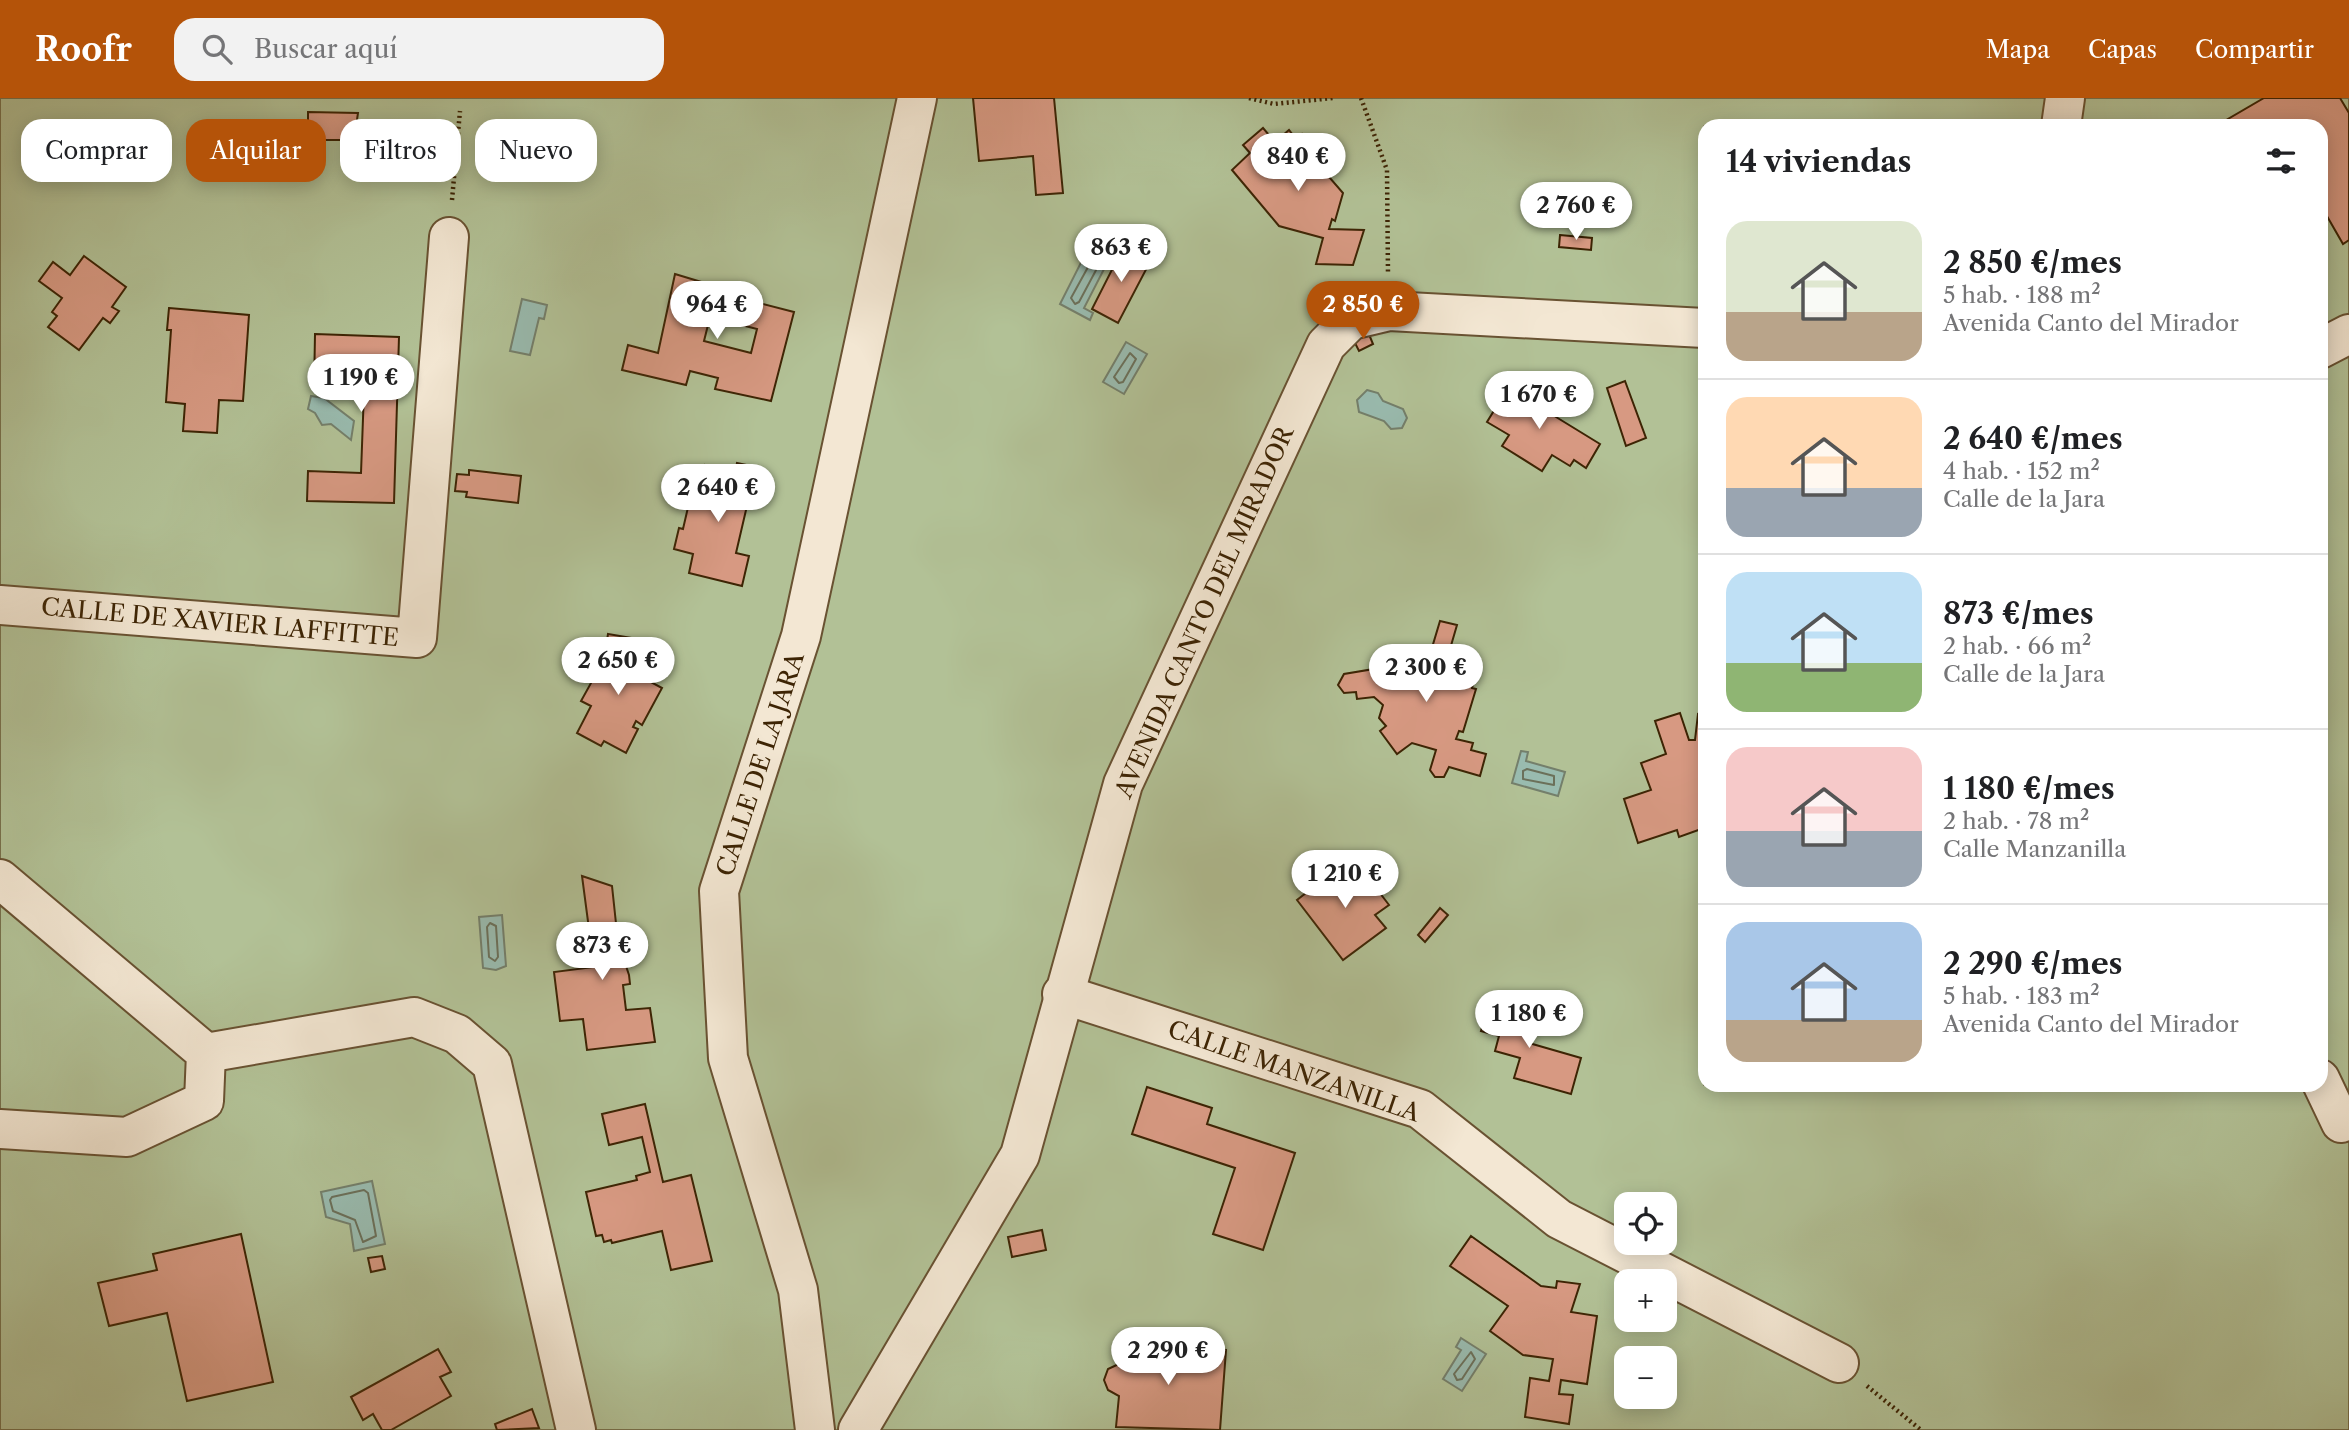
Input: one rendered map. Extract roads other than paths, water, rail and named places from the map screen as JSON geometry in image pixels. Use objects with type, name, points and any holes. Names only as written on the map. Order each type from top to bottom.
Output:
[{"type":"street","name":"CALLE DE LA JARA","points":[[815,1430],[798,1290],[729,1058],[719,891],[801,636],[917,98]]},
{"type":"street","points":[[2062,119],[2065,98]]},
{"type":"street","name":"CALLE DE XAVIER LAFFITTE","points":[[0,605],[417,638],[449,237]]},
{"type":"street","name":"AVENIDA CANTO DEL MIRADOR","points":[[858,1430],[1020,1155],[1062,994],[1123,784],[1326,345],[1350,320],[1389,311],[1698,328]]},
{"type":"street","points":[[2328,345],[2349,334]]},
{"type":"street","points":[[0,879],[206,1053]]},
{"type":"street","name":"CALLE MANZANILLA","points":[[1062,994],[1420,1109],[1559,1219],[1839,1363]]},
{"type":"street","points":[[206,1053],[414,1017],[457,1034],[492,1064],[576,1430]]},
{"type":"street","points":[[0,1129],[127,1137],[204,1101],[206,1053]]},
{"type":"street","points":[[2326,1092],[2341,1123]]},
{"type":"water","points":[[1099,227],[1120,238],[1084,308],[1093,313],[1090,320],[1060,304]]},
{"type":"water","points":[[522,299],[547,305],[544,319],[539,318],[530,355],[510,351]]},
{"type":"water","points":[[1126,342],[1147,354],[1124,394],[1103,382]]},
{"type":"water","points":[[1367,390],[1378,393],[1383,401],[1403,409],[1407,418],[1402,428],[1391,429],[1384,421],[1359,412],[1357,400]]},
{"type":"water","points":[[311,396],[324,398],[354,421],[351,440],[331,424],[322,425],[315,413],[308,409]]},
{"type":"water","points":[[1521,751],[1528,752],[1526,761],[1565,772],[1558,796],[1512,783]]},
{"type":"water","points":[[502,915],[506,966],[496,970],[483,968],[479,917]]},
{"type":"water","points":[[372,1181],[385,1244],[354,1251],[350,1224],[326,1217],[321,1192]]},
{"type":"water","points":[[1461,1338],[1486,1354],[1462,1391],[1443,1379],[1461,1350],[1456,1347]]}]
